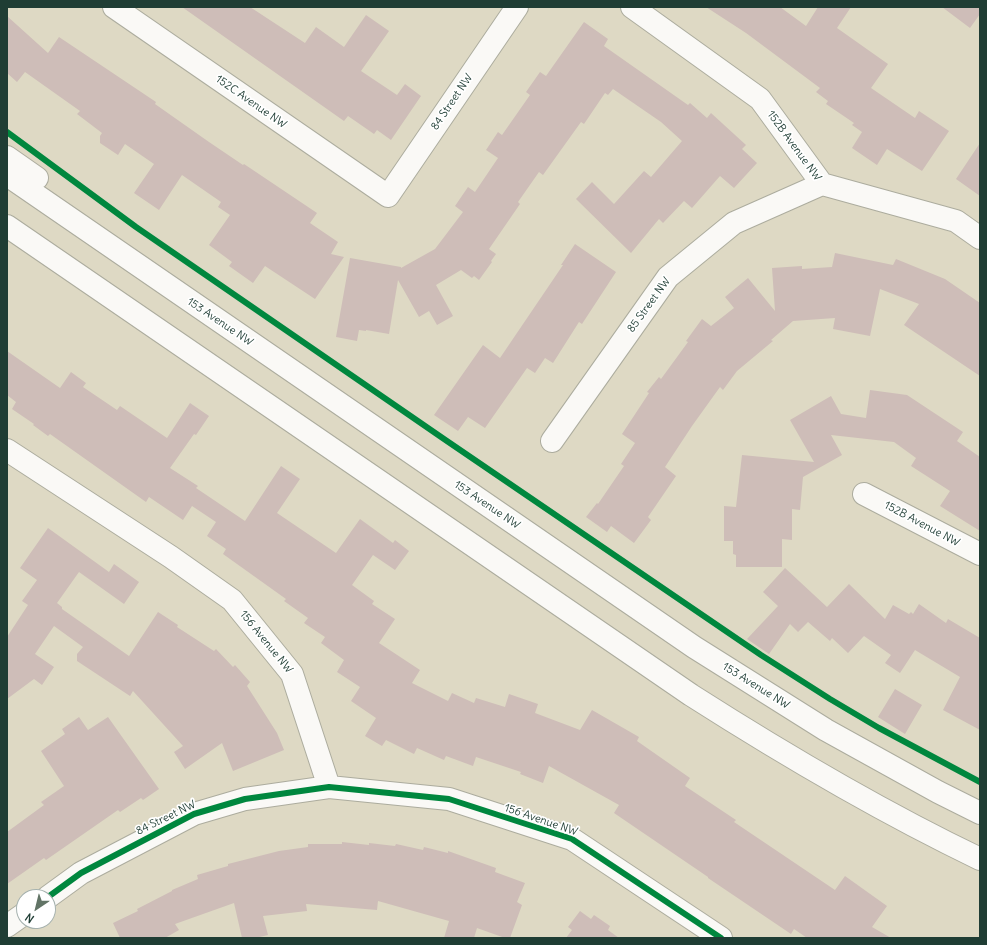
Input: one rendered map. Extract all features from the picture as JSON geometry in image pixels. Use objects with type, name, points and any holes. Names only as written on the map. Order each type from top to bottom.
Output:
[{"type":"street","name":"152C Avenue NW","points":[[114,7],[388,196]]},
{"type":"street","name":"84 Street NW","points":[[388,196],[517,7]]},
{"type":"street","name":"152B Avenue NW","points":[[632,7],[760,99],[822,184],[956,221],[980,238]]},
{"type":"street","points":[[7,157],[58,194],[113,248]]},
{"type":"street","name":"153 Avenue NW","points":[[7,175],[694,647],[826,730],[938,792],[980,813]]},
{"type":"street","name":"85 Street NW","points":[[552,441],[668,277],[734,223],[822,184]]},
{"type":"street","points":[[7,226],[691,695],[759,739],[830,781],[906,822],[980,859]]},
{"type":"street","name":"156 Avenue NW","points":[[7,451],[171,557],[232,600],[292,674],[329,787],[449,800],[572,839],[710,935]]},
{"type":"street","name":"152B Avenue NW","points":[[864,494],[980,554]]},
{"type":"street","name":"84 Street NW","points":[[56,891],[81,873],[194,814],[245,798],[329,787]]},
{"type":"street","points":[[7,926],[16,920]]},
{"type":"building","points":[[182,7],[250,7],[305,43],[316,27],[344,47],[366,15],[389,31],[361,71],[397,95],[405,84],[421,96],[391,140],[377,130],[374,134],[348,116],[344,121]]},
{"type":"building","points":[[706,7],[780,7],[806,26],[818,7],[851,7],[837,28],[888,64],[871,88],[915,118],[919,111],[949,131],[922,171],[887,149],[877,165],[852,148],[862,132],[852,125],[854,123],[826,104],[828,101],[816,92],[820,88],[746,33]]},
{"type":"building","points":[[942,7],[980,7],[980,14],[970,28]]},
{"type":"building","points":[[7,16],[48,53],[59,37],[156,102],[155,104],[209,142],[317,213],[310,223],[338,242],[331,254],[344,257],[315,299],[265,266],[253,283],[229,266],[232,262],[209,245],[230,215],[218,207],[221,202],[182,175],[159,210],[134,193],[154,164],[125,144],[118,155],[100,143],[100,136],[102,133],[77,114],[80,111],[25,72],[17,82],[7,73]]},
{"type":"building","points":[[584,22],[608,39],[604,46],[688,105],[690,103],[707,118],[711,113],[746,145],[742,149],[757,163],[734,188],[720,176],[692,208],[684,201],[663,223],[659,219],[631,253],[576,199],[592,182],[614,204],[644,171],[651,177],[682,141],[661,122],[613,89],[608,95],[605,93],[584,124],[581,122],[543,175],[539,172],[518,202],[520,204],[489,249],[496,254],[479,280],[474,276],[472,278],[461,270],[436,285],[453,316],[437,325],[429,311],[419,317],[398,280],[389,334],[359,330],[357,341],[336,337],[350,258],[401,268],[435,249],[463,212],[455,206],[468,187],[475,192],[498,158],[486,150],[498,132],[502,135],[530,95],[526,92],[540,72],[546,76]]},
{"type":"building","points":[[980,143],[980,196],[956,179]]},
{"type":"building","points":[[575,244],[616,272],[582,324],[579,322],[553,363],[545,358],[535,373],[527,368],[485,428],[468,417],[458,431],[434,415],[483,345],[500,358],[563,265],[561,265]]},
{"type":"building","points":[[835,253],[893,265],[896,259],[945,279],[980,303],[980,376],[904,325],[919,304],[880,289],[870,336],[833,329],[835,318],[793,321],[771,340],[773,341],[737,371],[723,390],[720,387],[665,467],[676,476],[648,517],[651,520],[634,543],[611,526],[607,532],[586,517],[597,503],[598,504],[624,466],[621,464],[635,443],[622,434],[649,393],[647,392],[659,377],[661,379],[688,342],[686,341],[702,319],[711,326],[734,308],[725,297],[748,278],[775,311],[772,268],[802,266],[802,269],[832,267]]},
{"type":"building","points":[[7,351],[60,388],[71,372],[86,383],[83,387],[117,410],[120,406],[167,438],[190,403],[209,416],[196,435],[194,434],[170,468],[198,486],[196,488],[245,521],[281,466],[300,479],[277,513],[336,553],[360,519],[393,543],[395,540],[409,551],[395,570],[373,555],[352,585],[374,601],[372,604],[395,619],[379,643],[420,670],[412,683],[448,701],[452,693],[474,703],[476,698],[505,707],[509,694],[538,704],[535,713],[580,730],[592,710],[639,737],[637,741],[690,778],[685,786],[736,820],[734,822],[835,890],[845,876],[887,906],[872,927],[891,938],[807,938],[794,929],[791,934],[614,813],[619,805],[549,766],[543,783],[520,774],[521,772],[476,757],[473,766],[446,756],[444,760],[417,748],[414,754],[386,740],[382,746],[365,736],[376,718],[351,701],[360,687],[337,672],[344,660],[321,643],[325,637],[304,623],[308,618],[284,601],[286,599],[223,554],[226,549],[207,536],[216,522],[192,506],[183,520],[149,497],[146,502],[50,434],[48,436],[33,425],[34,424],[12,409],[16,402],[7,395]]},
{"type":"building","points":[[870,390],[907,395],[963,432],[957,441],[980,457],[980,531],[940,506],[950,491],[911,466],[916,458],[894,442],[831,435],[842,455],[803,477],[800,510],[792,509],[792,540],[782,539],[782,567],[736,567],[736,555],[733,554],[733,541],[724,541],[724,506],[736,507],[742,455],[814,462],[790,420],[831,396],[841,414],[866,418]]},
{"type":"building","points":[[48,528],[109,572],[114,564],[139,582],[124,604],[79,572],[57,603],[62,607],[62,609],[129,656],[158,612],[178,625],[177,627],[214,651],[216,649],[233,667],[235,665],[250,682],[247,686],[277,733],[284,750],[233,771],[222,743],[185,769],[174,752],[183,746],[133,691],[130,696],[77,661],[77,654],[83,647],[54,626],[35,654],[54,667],[42,685],[34,679],[7,699],[7,637],[28,605],[22,601],[37,580],[20,568]]},
{"type":"building","points":[[785,568],[827,607],[849,584],[885,619],[893,605],[909,614],[911,612],[913,614],[919,604],[946,623],[948,619],[980,638],[980,730],[943,710],[960,677],[915,650],[900,673],[885,663],[891,655],[864,636],[848,653],[832,638],[830,641],[808,622],[798,632],[790,624],[769,654],[747,639],[778,606],[763,592]]},
{"type":"building","points":[[895,689],[922,705],[905,734],[878,717]]},
{"type":"building","points":[[79,717],[88,730],[108,717],[159,789],[143,800],[141,798],[120,812],[118,810],[46,860],[44,858],[7,884],[7,832],[44,805],[41,802],[64,786],[41,751],[65,734],[62,729]]},
{"type":"building","points":[[342,842],[395,846],[396,844],[423,850],[424,847],[448,853],[448,851],[496,868],[495,872],[525,883],[517,902],[522,905],[510,938],[505,938],[477,928],[474,938],[444,938],[449,921],[378,901],[377,910],[306,904],[307,911],[263,916],[268,935],[255,938],[242,938],[234,903],[175,924],[179,930],[165,938],[120,938],[113,923],[138,911],[137,909],[172,890],[198,879],[197,875],[228,866],[228,864],[279,851],[308,847],[308,844],[342,844]]},
{"type":"building","points":[[580,911],[591,919],[594,915],[610,926],[608,930],[619,938],[566,938],[572,930],[568,927]]},
{"type":"cycle path","points":[[7,132],[136,227],[761,655],[879,728],[980,782]]},
{"type":"cycle path","points":[[56,891],[81,873],[194,814],[245,799],[329,787],[449,799],[572,839],[721,938]]}]
